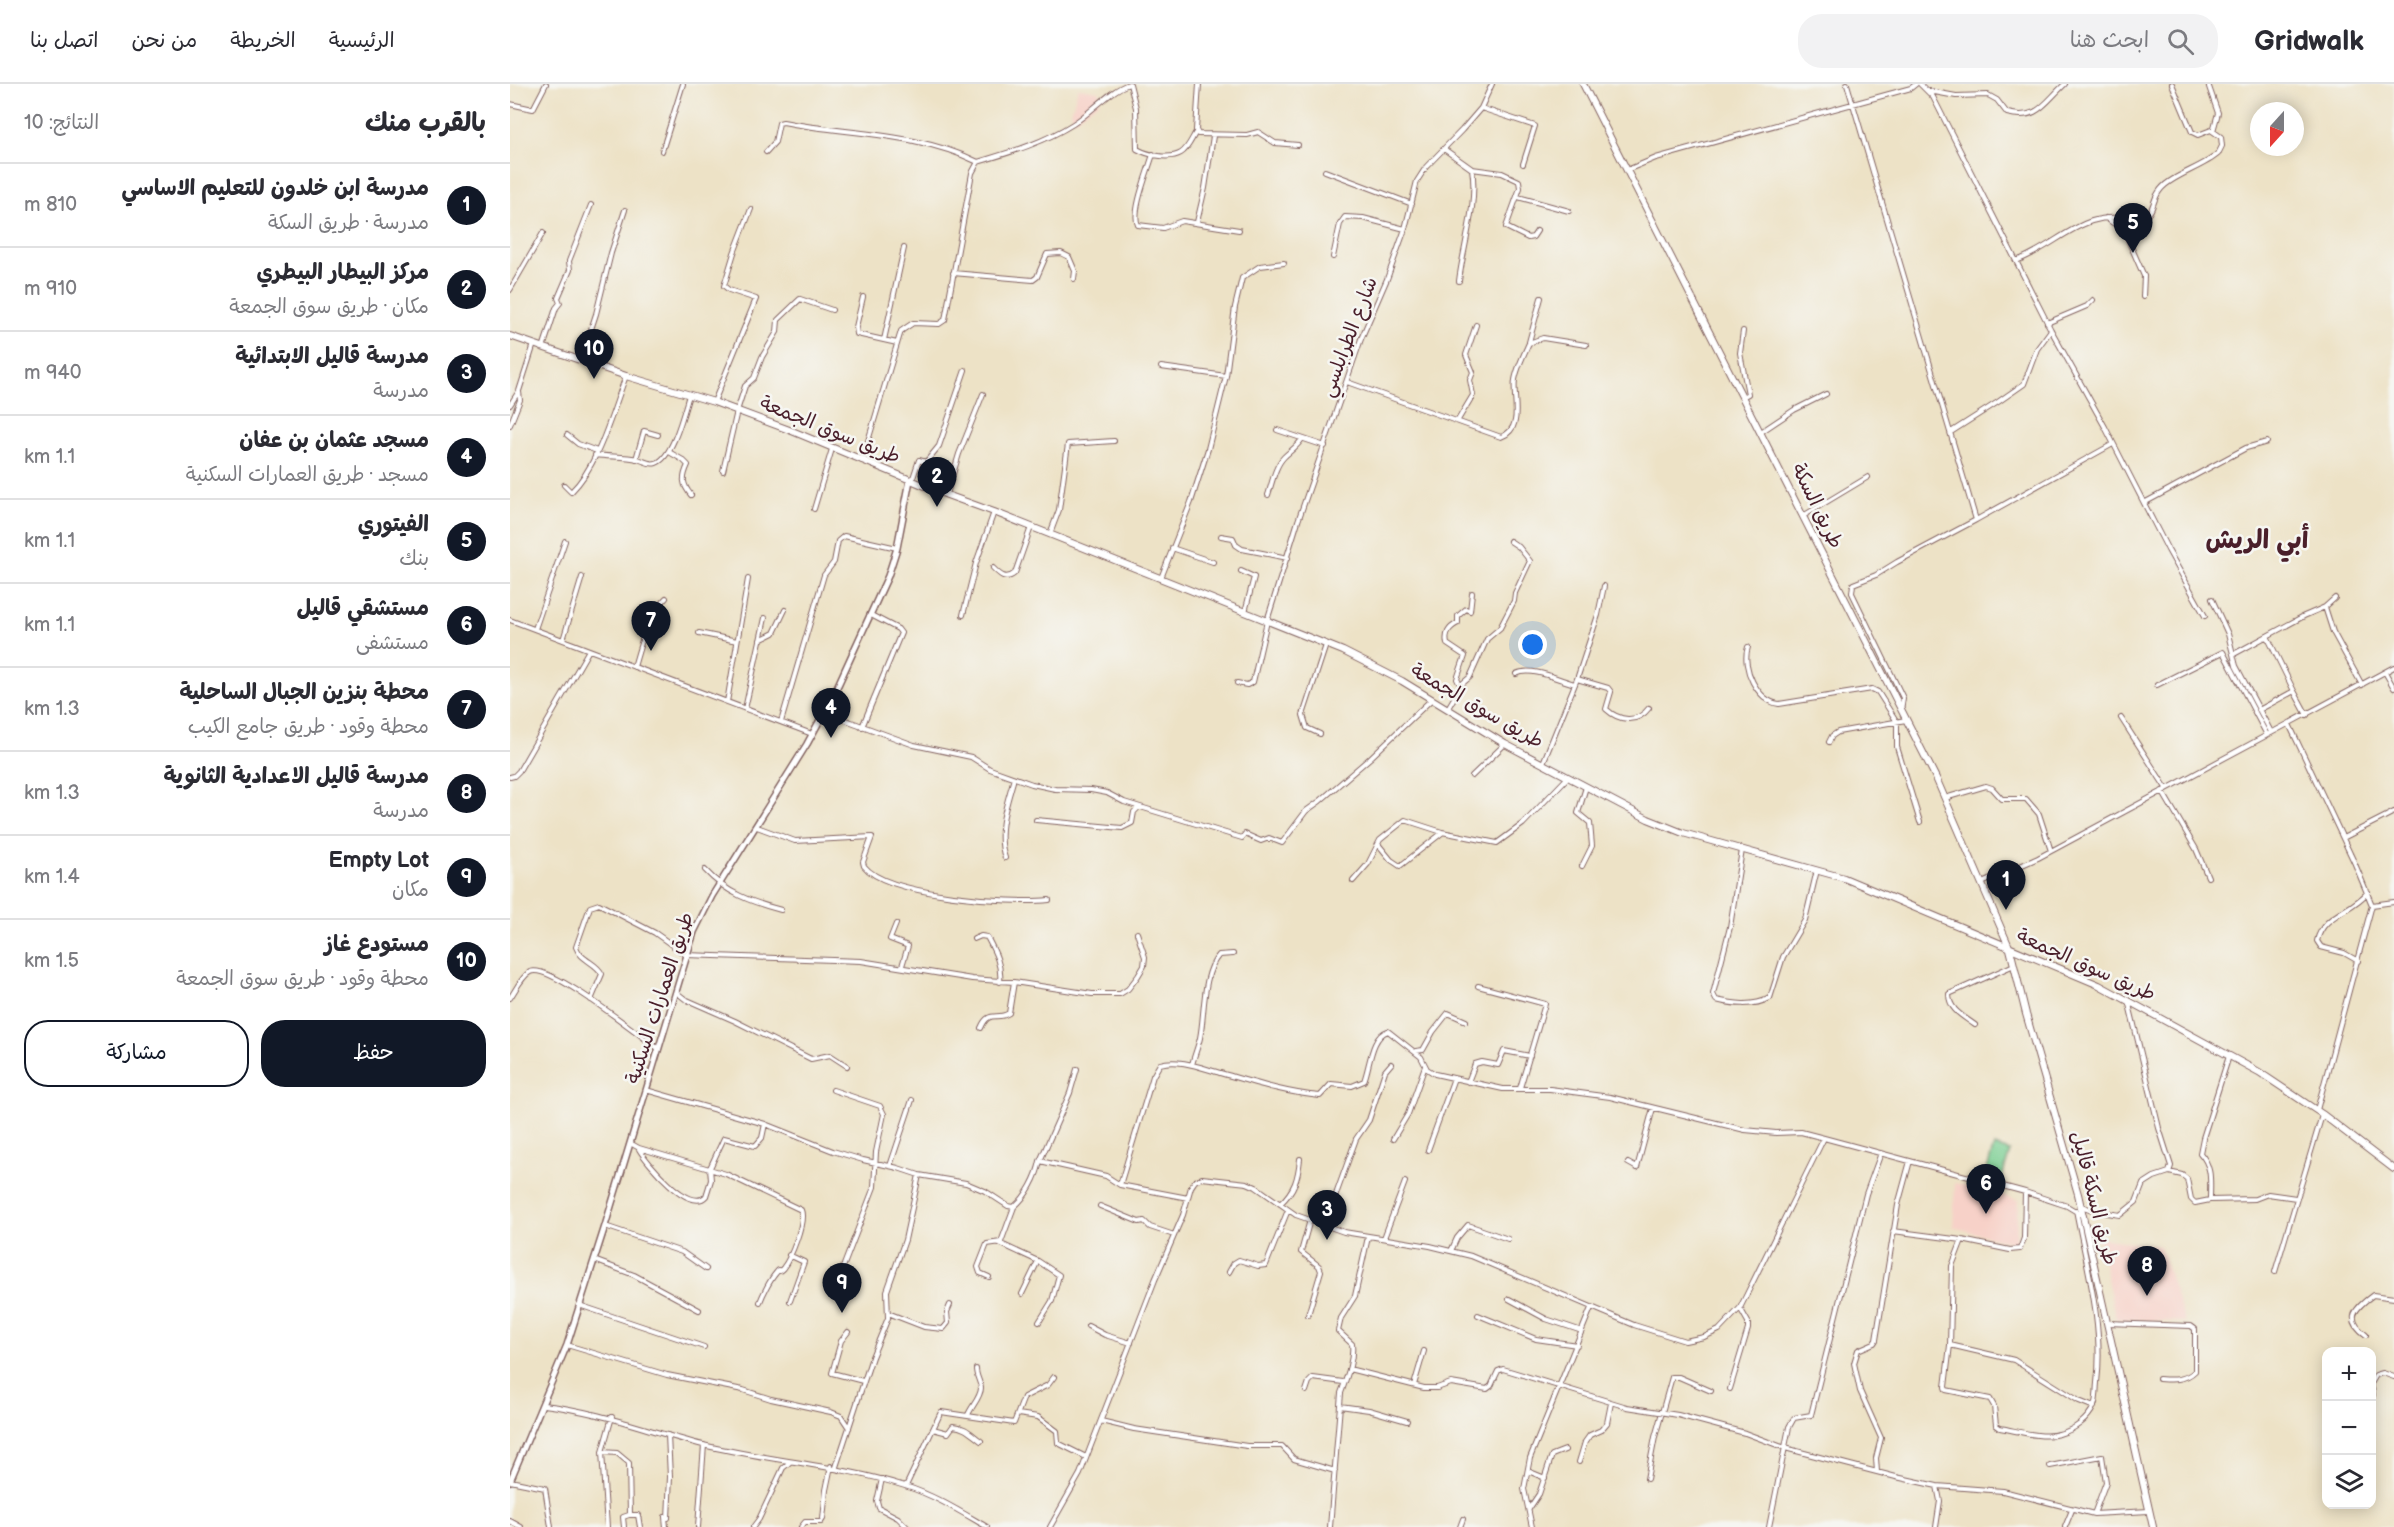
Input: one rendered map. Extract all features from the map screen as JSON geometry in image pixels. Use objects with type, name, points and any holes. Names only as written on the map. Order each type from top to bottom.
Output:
[{"type":"main road","name":"طريق السكة","points":[[1583,84],[1945,798],[2010,949]]},
{"type":"main road","name":"طريق سوق الجمعة","points":[[510,336],[626,376],[714,402],[792,431],[832,449],[1032,526],[1326,645],[1402,681],[1505,744],[1648,819],[1683,833],[1844,878],[2065,970],[2128,999],[2259,1072],[2320,1112],[2393,1167]]},
{"type":"main road","name":"طريق العمارات السكنية","points":[[510,1481],[544,1405],[567,1344],[605,1226],[686,955],[702,915],[825,712],[888,576],[897,548],[911,480]]},
{"type":"main road","name":"طريق السكة قاليل","points":[[2010,949],[2026,1014],[2078,1194],[2078,1208],[2082,1215],[2153,1527]]},
{"type":"street","points":[[510,104],[533,109],[546,84]]},
{"type":"street","points":[[662,151],[683,84]]},
{"type":"street","points":[[862,461],[901,331],[908,325],[943,323],[947,315],[972,172],[978,162],[1026,148],[1049,138],[1094,111],[1118,87],[1129,84],[1136,108],[1136,146],[1141,151],[1154,154],[1170,156],[1181,153],[1196,132],[1199,84]]},
{"type":"street","name":"شارع الطرابلسي","points":[[1237,683],[1247,685],[1253,682],[1267,621],[1298,521],[1361,339],[1387,279],[1405,229],[1417,181],[1426,167],[1481,108],[1492,84]]},
{"type":"street","points":[[1847,84],[1976,520]]},
{"type":"street","points":[[1627,170],[1656,158],[1911,88],[1918,84],[1928,91],[1956,96],[1988,96],[1997,100],[2007,113],[2025,116],[2033,114],[2065,84]]},
{"type":"street","points":[[2172,84],[2192,132],[2198,135],[2213,131]]},
{"type":"street","points":[[2208,84],[2218,113],[2213,131]]},
{"type":"street","points":[[1928,91],[2047,323],[2205,616]]},
{"type":"street","points":[[1481,108],[1535,126],[1523,164]]},
{"type":"street","points":[[766,152],[775,142],[779,123],[783,122],[886,135],[963,154],[978,162]]},
{"type":"street","points":[[2016,261],[2083,223],[2097,218],[2126,218],[2136,221],[2147,216],[2161,189],[2206,163],[2220,151],[2222,140],[2213,131]]},
{"type":"street","points":[[1196,132],[1202,136],[1247,135],[1258,132],[1275,143],[1298,145]]},
{"type":"street","points":[[1197,222],[1206,188],[1213,136]]},
{"type":"street","points":[[1443,149],[1472,169],[1502,173],[1519,181],[1521,185],[1518,197],[1506,227],[1528,238],[1533,237],[1537,231]]},
{"type":"street","points":[[1154,154],[1140,198],[1136,222],[1142,226],[1157,228],[1182,221],[1197,222],[1239,230]]},
{"type":"street","points":[[1459,281],[1471,214],[1472,169]]},
{"type":"street","points":[[1325,171],[1412,204]]},
{"type":"street","points":[[1518,197],[1569,211]]},
{"type":"street","points":[[543,348],[556,308],[560,303],[558,298],[570,270],[568,261],[591,205]]},
{"type":"street","points":[[714,402],[756,299],[729,290],[724,286],[751,209]]},
{"type":"street","points":[[581,361],[625,210]]},
{"type":"street","points":[[1333,257],[1340,224],[1345,217],[1363,218],[1405,229]]},
{"type":"street","points":[[2105,218],[2116,224],[2126,235],[2144,276],[2143,297]]},
{"type":"street","points":[[510,290],[543,233]]},
{"type":"street","points":[[884,339],[904,248]]},
{"type":"street","points":[[954,273],[1033,280],[1037,277],[1047,254],[1052,252],[1069,257],[1075,271],[1074,279]]},
{"type":"street","points":[[1161,578],[1203,466],[1226,376],[1235,307],[1242,278],[1260,266],[1284,263]]},
{"type":"street","points":[[863,297],[856,327],[857,334],[897,343]]},
{"type":"street","points":[[1347,382],[1501,437],[1511,431],[1516,413],[1515,379],[1529,343],[1540,298]]},
{"type":"street","points":[[723,471],[745,386],[754,378],[762,357],[777,332],[778,320],[800,300],[832,310]]},
{"type":"street","points":[[2047,323],[2087,306],[2093,300]]},
{"type":"street","points":[[1458,420],[1473,395],[1470,380],[1473,372],[1466,356],[1476,325]]},
{"type":"street","points":[[1951,432],[2024,384],[2037,349],[2051,330]]},
{"type":"street","points":[[1742,398],[1748,394],[1740,353],[1743,331]]},
{"type":"street","points":[[1529,343],[1544,338],[1586,345]]},
{"type":"street","points":[[510,405],[519,391],[534,344]]},
{"type":"street","points":[[1161,367],[1226,376]]},
{"type":"street","points":[[911,480],[919,460],[926,462],[939,446],[965,370]]},
{"type":"street","points":[[564,486],[571,492],[578,486],[596,453],[626,376]]},
{"type":"street","points":[[510,425],[520,400],[519,391]]},
{"type":"street","points":[[947,495],[959,454],[983,393]]},
{"type":"street","points":[[1761,432],[1794,410],[1826,394]]},
{"type":"street","points":[[567,435],[578,444],[596,453],[656,463],[669,452],[689,395]]},
{"type":"street","points":[[636,459],[644,430],[658,435]]},
{"type":"street","points":[[1277,430],[1325,446]]},
{"type":"street","points":[[1268,495],[1279,465],[1302,439]]},
{"type":"street","points":[[1050,534],[1059,510],[1068,444],[1114,441]]},
{"type":"street","points":[[2144,503],[2246,448],[2267,442]]},
{"type":"street","points":[[1901,711],[1903,698],[1852,593],[1853,584],[1876,575],[2113,444]]},
{"type":"street","points":[[814,509],[832,449]]},
{"type":"street","points":[[669,452],[688,465],[682,481],[691,495]]},
{"type":"street","points":[[1803,516],[1868,477]]},
{"type":"street","points":[[963,615],[976,563],[994,512]]},
{"type":"street","points":[[993,568],[1004,577],[1015,573],[1032,526]]},
{"type":"street","points":[[781,722],[824,575],[834,562],[838,541],[844,536],[897,548]]},
{"type":"street","points":[[1221,536],[1233,538],[1236,545],[1242,549],[1288,558]]},
{"type":"street","points":[[535,629],[565,541]]},
{"type":"street","points":[[1448,709],[1470,677],[1487,639],[1500,628],[1530,561],[1519,547],[1510,541]]},
{"type":"street","points":[[1172,548],[1213,562]]},
{"type":"street","points":[[1241,571],[1254,577],[1245,612]]},
{"type":"street","points":[[563,640],[582,577]]},
{"type":"street","points":[[727,702],[748,579]]},
{"type":"street","points":[[1543,764],[1577,679],[1598,615],[1604,586]]},
{"type":"street","points":[[1461,687],[1456,678],[1465,656],[1447,644],[1446,637],[1451,626],[1458,623],[1458,616],[1466,609],[1470,611],[1472,593]]},
{"type":"street","points":[[634,667],[648,626],[666,598]]},
{"type":"street","points":[[2234,654],[2325,607],[2335,598]]},
{"type":"street","points":[[2212,599],[2228,634],[2236,666],[2269,734]]},
{"type":"street","points":[[2325,607],[2333,632],[2362,685]]},
{"type":"street","points":[[759,641],[774,633],[785,610]]},
{"type":"street","points":[[862,727],[901,633],[898,629],[871,615]]},
{"type":"street","points":[[745,709],[765,618]]},
{"type":"street","points":[[510,620],[812,734]]},
{"type":"street","points":[[699,633],[737,641]]},
{"type":"street","points":[[2267,636],[2307,715]]},
{"type":"street","points":[[1320,734],[1307,728],[1303,719],[1326,645]]},
{"type":"street","points":[[1748,647],[1746,658],[1752,679],[1759,694],[1772,703],[1779,704],[1872,689],[1878,692],[1898,722],[1897,747],[1920,822]]},
{"type":"street","points":[[510,777],[519,771],[590,650]]},
{"type":"street","points":[[2157,685],[2223,652],[2269,734]]},
{"type":"street","points":[[1982,883],[2015,870],[2394,667]]},
{"type":"street","points":[[1516,674],[1524,671],[1535,672],[1575,684]]},
{"type":"street","points":[[2385,672],[2394,687]]},
{"type":"street","points":[[1577,679],[1608,688],[1611,692],[1606,710],[1620,717],[1635,720],[1643,716],[1649,708]]},
{"type":"street","points":[[2259,710],[2294,691]]},
{"type":"street","points":[[825,712],[914,745],[971,757],[990,769],[1047,788],[1107,793],[1120,800],[1242,838],[1245,834],[1261,841],[1269,838],[1282,843],[1306,811],[1361,766],[1432,699]]},
{"type":"street","points":[[2121,718],[2164,789],[2208,877]]},
{"type":"street","points":[[1828,742],[1838,732],[1906,720]]},
{"type":"street","points":[[2275,1272],[2320,1112],[2372,905],[2343,837],[2289,724]]},
{"type":"street","points":[[1472,776],[1505,744]]},
{"type":"street","points":[[1353,881],[1368,864],[1384,835],[1405,820],[1442,832],[1497,843],[1523,824],[1568,777]]},
{"type":"street","points":[[1005,858],[1001,840],[1003,822],[1014,778]]},
{"type":"street","points":[[1945,798],[1986,786],[1992,788],[2002,799],[2026,799],[2039,814],[2051,851]]},
{"type":"street","points":[[1582,866],[1592,846],[1590,823],[1578,813],[1586,787]]},
{"type":"street","points":[[1036,820],[1122,828],[1132,823],[1134,812],[1140,806]]},
{"type":"street","points":[[2343,837],[2394,812]]},
{"type":"street","points":[[757,827],[795,841],[872,837],[863,862],[864,866],[887,882],[978,899],[1029,902],[1049,900]]},
{"type":"street","points":[[1378,844],[1391,860],[1400,866],[1442,832]]},
{"type":"street","points":[[1742,850],[1730,927],[1713,994],[1716,1000],[1743,1004],[1761,1002],[1770,998],[1783,957],[1805,920],[1817,869]]},
{"type":"street","points":[[705,870],[719,886],[781,910]]},
{"type":"street","points":[[2358,961],[2344,953],[2321,947],[2317,941],[2323,925],[2357,903],[2368,892]]},
{"type":"street","points":[[2372,905],[2394,902]]},
{"type":"street","points":[[591,1000],[602,974],[600,969],[583,959],[576,947],[592,906],[599,904],[645,928],[686,955],[861,960],[1070,992],[1120,994],[1128,989],[1144,966],[1145,957],[1137,933]]},
{"type":"street","points":[[896,924],[890,939],[908,946],[902,966]]},
{"type":"street","points":[[974,939],[981,936],[987,937],[998,958],[1000,982]]},
{"type":"street","points":[[1192,1065],[1200,1039],[1210,971],[1219,955],[1233,954]]},
{"type":"street","points":[[1975,1025],[1954,1010],[1949,1003],[1949,994],[2014,966]]},
{"type":"street","points":[[510,998],[527,974],[536,971],[553,977],[591,1000],[658,1049]]},
{"type":"street","points":[[981,1028],[989,1017],[1006,1016],[1010,1013],[1014,982]]},
{"type":"street","points":[[1478,986],[1545,1004],[1520,1088]]},
{"type":"street","points":[[676,991],[685,999],[811,1059],[830,1055],[847,1066]]},
{"type":"street","points":[[2128,999],[2170,1166],[2169,1172]]},
{"type":"street","points":[[1120,1185],[1157,1067],[1163,1062],[1192,1065],[1273,1087],[1320,1096],[1331,1084],[1356,1085],[1364,1081],[1375,1043],[1384,1031],[1392,1032],[1410,1050],[1415,1051],[1423,1050],[1448,1013],[1466,1021]]},
{"type":"street","points":[[1415,1051],[1435,1074],[1468,1082],[1503,1089],[1520,1088],[1610,1097],[1745,1130],[1801,1132],[2025,1192],[2067,1206],[2095,1211],[2120,1215],[2136,1202],[2143,1184],[2169,1172],[2182,1175],[2187,1179],[2191,1199],[2195,1203],[2210,1200],[2255,1199],[2268,1194],[2296,1198]]},
{"type":"street","points":[[1468,1082],[1475,1064],[1482,1062],[1498,1065],[1504,1051],[1530,1056]]},
{"type":"street","points":[[2210,1200],[2210,1168],[2200,1153],[2202,1138],[2229,1056]]},
{"type":"street","points":[[1325,1226],[1356,1139],[1369,1120],[1385,1071],[1391,1064]]},
{"type":"street","points":[[1394,1138],[1411,1108],[1425,1065]]},
{"type":"street","points":[[999,1244],[1014,1207],[1025,1194],[1038,1171],[1040,1161],[1070,1093],[1077,1069]]},
{"type":"street","points":[[1428,1150],[1454,1078]]},
{"type":"street","points":[[646,1090],[765,1124],[833,1151],[919,1175],[966,1183],[1014,1207]]},
{"type":"street","points":[[832,1090],[883,1109],[884,1114],[874,1187],[843,1269],[852,1276],[852,1280]]},
{"type":"street","points":[[890,1166],[912,1100]]},
{"type":"street","points":[[1628,1163],[1637,1168],[1653,1108]]},
{"type":"street","points":[[639,1148],[674,1188],[692,1200],[699,1201],[705,1198],[710,1183],[710,1168],[724,1138],[755,1146],[762,1138],[765,1124]]},
{"type":"street","points":[[1050,1527],[1086,1457],[1195,1181],[1210,1177],[1247,1183],[1266,1192],[1288,1210],[1325,1226],[1368,1237],[1451,1251],[1495,1265],[1634,1326],[1685,1341],[1704,1337],[1719,1330],[1740,1308],[1824,1138]]},
{"type":"street","points":[[630,1143],[639,1148],[710,1168],[801,1210],[802,1221],[789,1256],[783,1267],[775,1274],[771,1284],[764,1290],[760,1302]]},
{"type":"street","points":[[1769,1527],[1789,1427],[1794,1418],[1811,1415],[1866,1194],[1881,1153]]},
{"type":"street","points":[[1280,1204],[1296,1185],[1300,1159]]},
{"type":"street","points":[[1040,1161],[1106,1176],[1120,1185],[1188,1198]]},
{"type":"street","points":[[1877,1472],[1876,1458],[1881,1438],[1863,1401],[1854,1363],[1858,1350],[1876,1340],[1893,1231],[1910,1161]]},
{"type":"street","points":[[837,1467],[863,1381],[888,1313],[887,1291],[905,1240],[919,1175]]},
{"type":"street","points":[[1384,1238],[1405,1182]]},
{"type":"street","points":[[1893,1231],[1962,1240],[2010,1250],[2020,1249],[2024,1238],[2025,1192]]},
{"type":"street","points":[[2067,1206],[2075,1202],[2078,1194]]},
{"type":"street","points":[[1100,1206],[1174,1235]]},
{"type":"street","points":[[1962,1240],[1952,1266],[1950,1345],[1946,1390],[1990,1399],[1994,1406],[1996,1425],[2000,1428],[2056,1435],[2081,1424],[2088,1417],[2097,1398],[2098,1321],[2078,1208]]},
{"type":"street","points":[[1229,1272],[1234,1263],[1239,1260],[1258,1266],[1266,1265],[1288,1210]]},
{"type":"street","points":[[1308,1315],[1321,1271],[1319,1266],[1301,1252],[1310,1220]]},
{"type":"street","points":[[1451,1251],[1457,1238],[1468,1225],[1508,1239]]},
{"type":"street","points":[[605,1226],[682,1252],[706,1269]]},
{"type":"street","points":[[1330,1527],[1340,1406],[1352,1344],[1339,1333],[1339,1326],[1354,1296],[1368,1237]]},
{"type":"street","points":[[989,1277],[980,1273],[978,1267],[987,1244],[999,1244],[1038,1261],[1059,1276],[1052,1301],[1039,1322]]},
{"type":"street","points":[[789,1256],[804,1262],[790,1301]]},
{"type":"street","points":[[594,1260],[634,1275],[699,1310]]},
{"type":"street","points":[[1022,1294],[1038,1261]]},
{"type":"street","points":[[2366,1335],[2354,1326],[2356,1308],[2373,1295],[2394,1298]]},
{"type":"street","points":[[1509,1299],[1546,1319],[1582,1331]]},
{"type":"street","points":[[579,1305],[704,1347]]},
{"type":"street","points":[[888,1313],[924,1327],[943,1329],[948,1323],[947,1312],[950,1305]]},
{"type":"street","points":[[1532,1527],[1524,1489],[1528,1471],[1537,1439],[1591,1308]]},
{"type":"street","points":[[1730,1389],[1748,1329],[1748,1322],[1740,1308]]},
{"type":"street","points":[[1478,1315],[1536,1339],[1576,1345]]},
{"type":"street","points":[[2106,1323],[2180,1325],[2191,1326],[2195,1329],[2195,1371],[2193,1374],[2182,1379],[2159,1379]]},
{"type":"street","points":[[1088,1326],[1105,1335],[1131,1343]]},
{"type":"street","points":[[848,1332],[841,1341],[832,1373],[863,1381]]},
{"type":"street","points":[[567,1344],[667,1375],[743,1390],[831,1412],[841,1416],[850,1428]]},
{"type":"street","points":[[1950,1345],[2014,1360],[2079,1401],[2094,1407]]},
{"type":"street","points":[[1414,1386],[1424,1351]]},
{"type":"street","points":[[968,1415],[980,1393],[976,1369]]},
{"type":"street","points":[[1348,1369],[1430,1389],[1451,1383],[1486,1389],[1491,1386],[1501,1369],[1611,1402],[1643,1410],[1663,1411],[1745,1433],[1785,1448],[1937,1486],[2003,1491],[2094,1514],[2109,1515],[2149,1511]]},
{"type":"street","points":[[2376,1375],[2383,1373],[2394,1377]]},
{"type":"street","points":[[906,1486],[941,1412],[1013,1423],[1016,1421],[1024,1397],[1048,1385],[1054,1377]]},
{"type":"street","points":[[1647,1479],[1655,1437],[1672,1377],[1679,1377],[1710,1391]]},
{"type":"street","points":[[1306,1391],[1313,1378],[1343,1382]]},
{"type":"street","points":[[1579,1462],[1585,1442],[1590,1435],[1601,1430],[1607,1423],[1611,1402]]},
{"type":"street","points":[[544,1405],[612,1417],[704,1445],[790,1462],[837,1467],[882,1479],[921,1492],[987,1527]]},
{"type":"street","points":[[1340,1406],[1369,1410],[1407,1421]]},
{"type":"street","points":[[1018,1414],[1043,1419],[1057,1431],[1058,1443],[1086,1457]]},
{"type":"street","points":[[607,1527],[602,1452],[612,1417]]},
{"type":"street","points":[[1101,1420],[1134,1429],[1247,1446],[1282,1446],[1294,1459],[1335,1471]]},
{"type":"street","points":[[933,1429],[948,1433],[956,1425],[967,1429],[981,1441]]},
{"type":"street","points":[[666,1527],[665,1517],[668,1518],[670,1485],[668,1435]]},
{"type":"street","points":[[699,1527],[704,1445]]},
{"type":"street","points":[[1529,1509],[1535,1502],[1552,1455],[1565,1450]]},
{"type":"street","points":[[602,1452],[617,1453],[629,1463],[630,1515]]},
{"type":"street","points":[[2049,1466],[2102,1456],[2106,1482],[2094,1514]]},
{"type":"street","points":[[753,1527],[783,1468],[790,1462]]},
{"type":"street","points":[[801,1527],[805,1522],[820,1522],[824,1518],[831,1466]]},
{"type":"street","points":[[1528,1471],[1545,1478]]},
{"type":"street","points":[[882,1479],[877,1506],[882,1511],[898,1518],[907,1527]]},
{"type":"street","points":[[510,1481],[545,1488],[551,1527]]},
{"type":"street","points":[[1936,1527],[1940,1502],[1937,1486]]},
{"type":"street","points":[[2065,1527],[2072,1510]]},
{"type":"street","points":[[624,1527],[623,1517],[630,1515],[638,1515],[640,1527]]},
{"type":"street","points":[[1460,1527],[1463,1519]]},
{"type":"street","points":[[510,1521],[519,1526]]},
{"type":"shaded area","points":[[1078,88],[1099,91],[1099,102],[1074,120],[1071,113]]},
{"type":"shaded area","points":[[1955,1183],[2018,1200],[2016,1244],[1953,1227]]},
{"type":"shaded area","points":[[2098,1238],[2160,1246],[2185,1322],[2116,1319]]},
{"type":"green space","points":[[1994,1146],[2010,1151],[2001,1181],[1985,1176]]},
{"type":"place","name":"الفيتوري","points":[[2133,253]]},
{"type":"place","name":"مستودع غاز","points":[[594,379]]},
{"type":"place","name":"مركز البيطار البيطري","points":[[937,507]]},
{"type":"place","name":"محطة بنزين الجبال الساحلية","points":[[651,651]]},
{"type":"place","name":"مسجد عثمان بن عفان","points":[[831,738]]},
{"type":"place","name":"مدرسة ابن خلدون للتعليم الاساسي","points":[[2006,910]]},
{"type":"place","name":"مستشقي قاليل","points":[[1986,1214]]},
{"type":"place","name":"مدرسة قاليل الابتدائية","points":[[1327,1240]]},
{"type":"place","name":"مدرسة قاليل الاعدادية الثانوية","points":[[2147,1296]]},
{"type":"place","name":"Empty Lot","points":[[842,1313]]},
{"type":"district","name":"أبي الريش","points":[[2257,540]]}]
